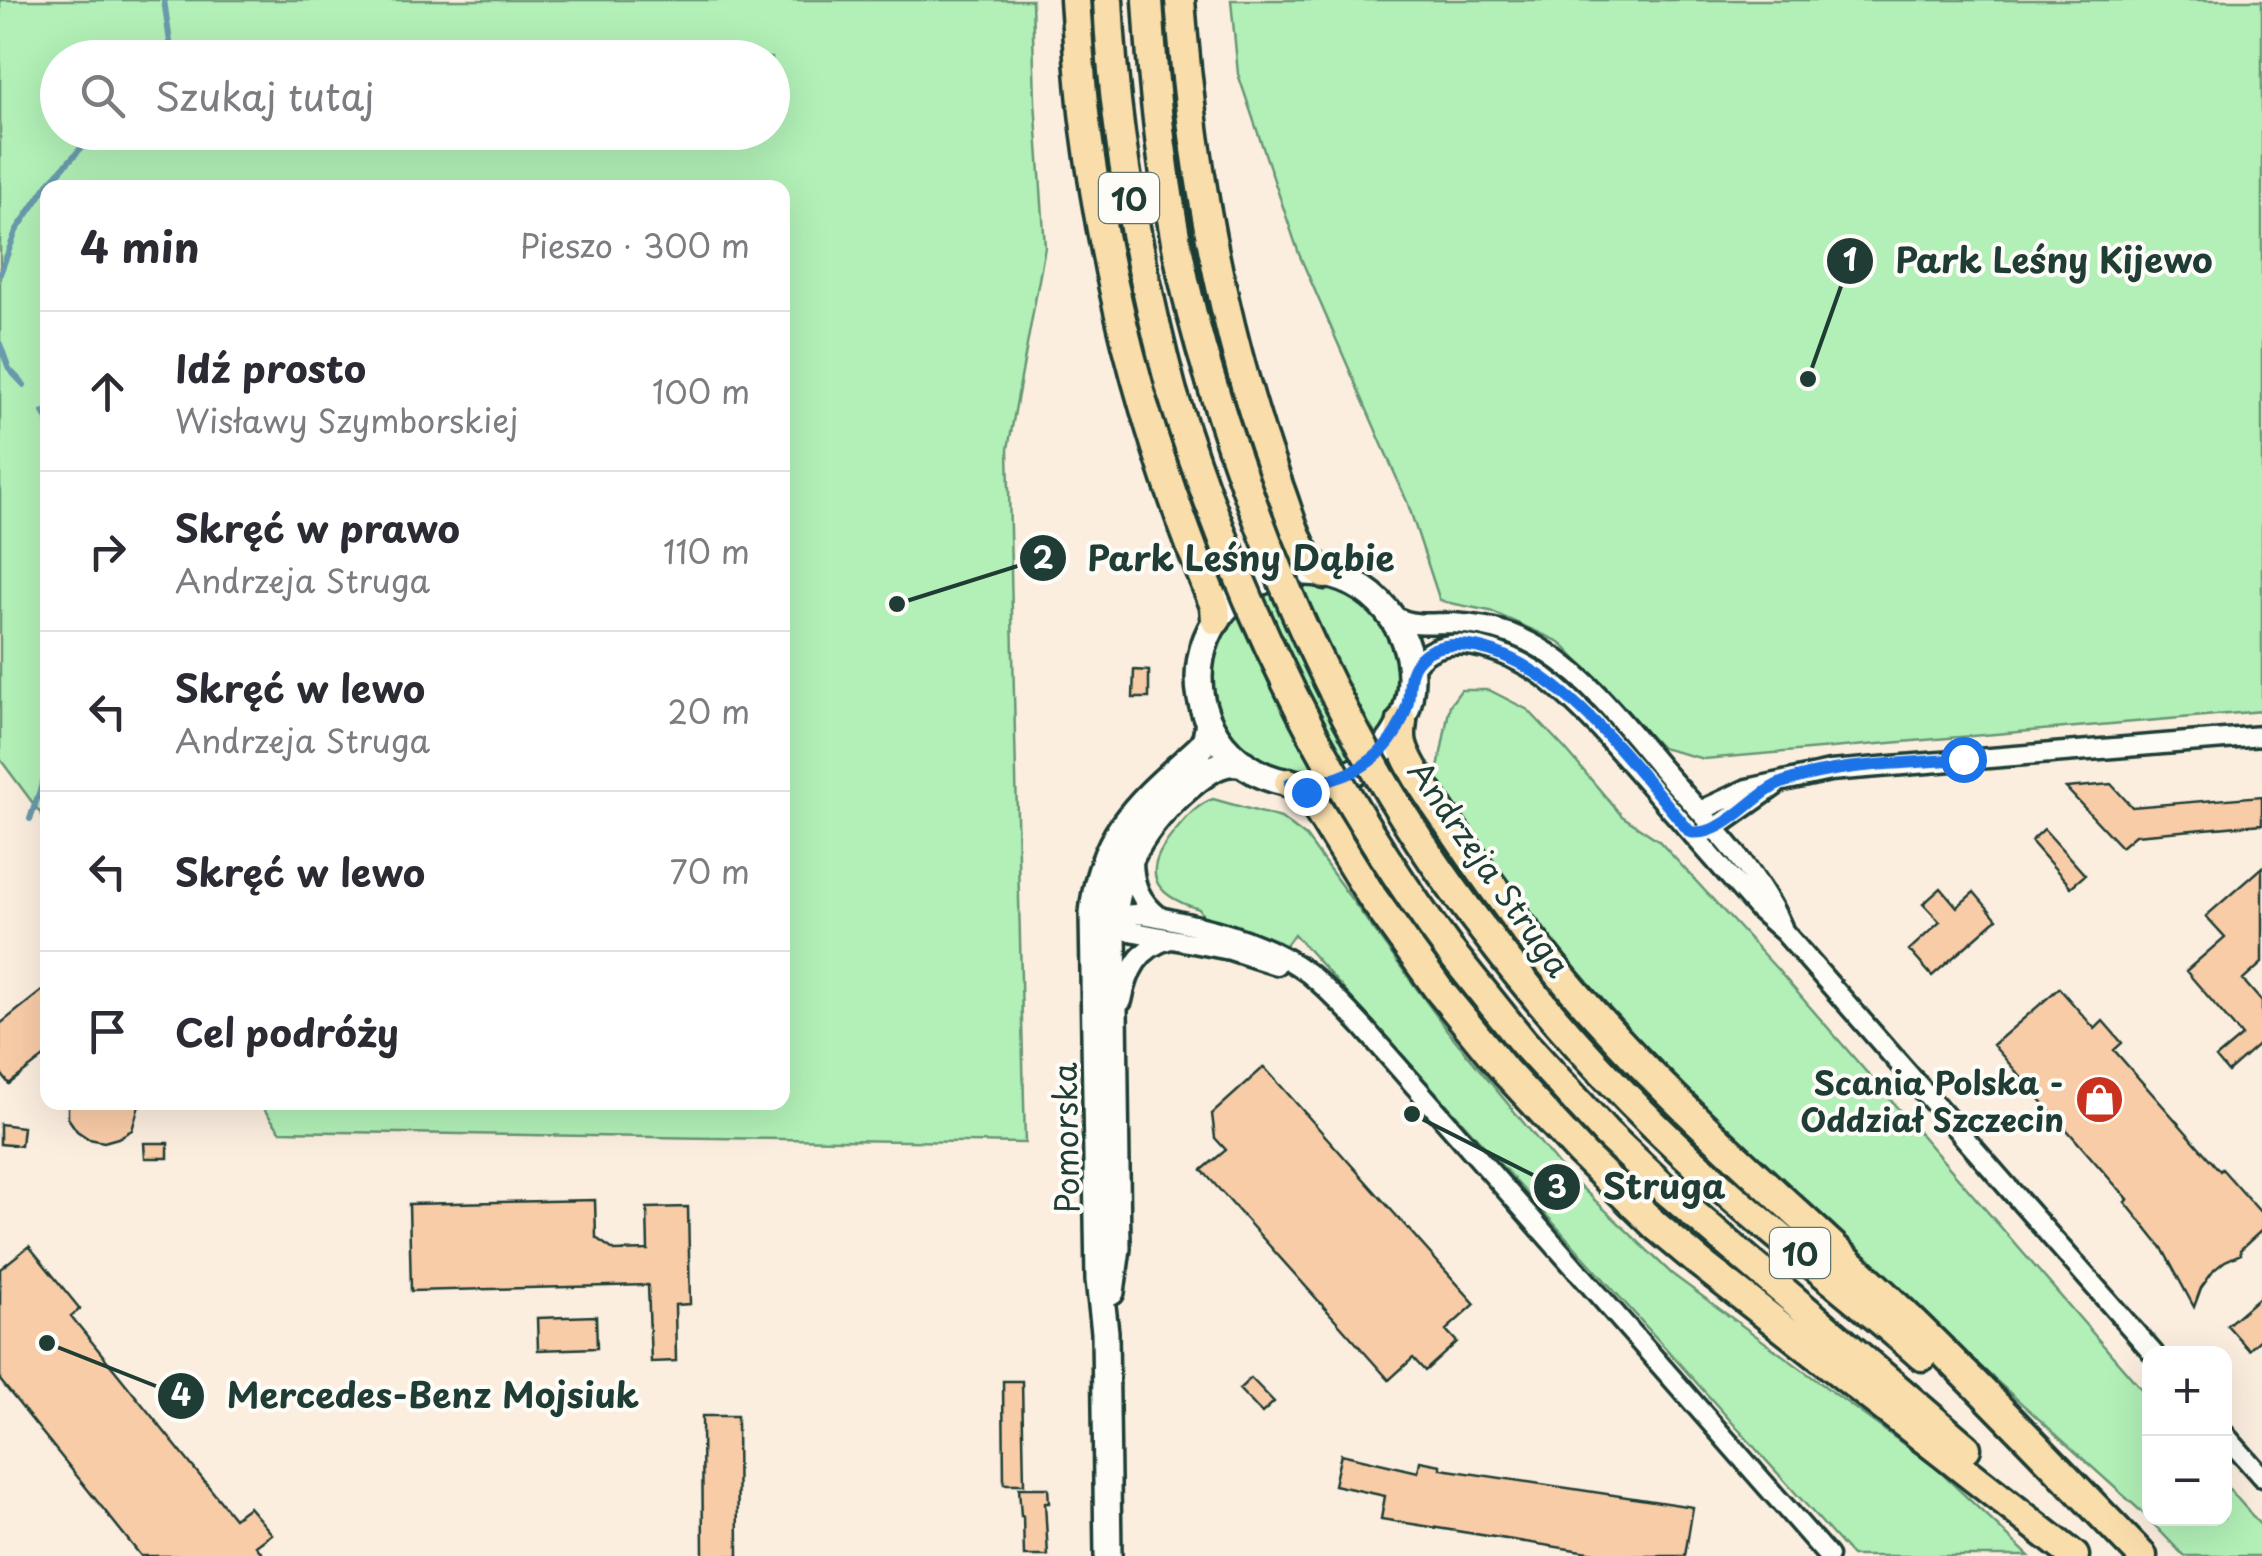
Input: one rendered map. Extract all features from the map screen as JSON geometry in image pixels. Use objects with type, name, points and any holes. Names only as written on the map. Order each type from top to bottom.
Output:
[{"type":"main road","points":[[1076,0],[1085,120],[1109,266],[1154,444],[1216,620]]},
{"type":"main road","name":"10","points":[[1108,0],[1131,211],[1172,392],[1190,451],[1224,546],[1290,692],[1340,785],[1394,872],[1450,951],[1522,1041],[1630,1156],[1984,1463],[2083,1556]]},
{"type":"main road","name":"Andrzeja Struga","points":[[1148,0],[1158,122],[1171,208],[1196,329],[1230,443],[1261,530],[1316,655],[1389,789],[1482,928],[1586,1053],[1734,1198],[1900,1336],[2142,1556]]},
{"type":"main road","points":[[1180,0],[1194,146],[1230,329],[1293,524],[1305,554],[1325,574]]},
{"type":"main road","points":[[1402,721],[1405,753],[1440,811],[1536,946],[1603,1025],[1693,1117],[1906,1316],[2142,1556]]},
{"type":"main road","points":[[1290,783],[1310,797],[1372,897],[1439,990],[1506,1072],[1594,1166],[1700,1263],[2074,1556]]},
{"type":"street","points":[[1387,611],[1404,640],[1410,672],[1409,699],[1402,721],[1382,751],[1355,771],[1324,782],[1290,783],[1265,776],[1227,750],[1209,722],[1200,697],[1202,651],[1216,620],[1238,596],[1260,582],[1292,573],[1325,574],[1356,586],[1399,620],[1412,624],[1462,624],[1510,634],[1540,648],[1593,692],[1714,828],[1773,906],[1784,932]]},
{"type":"street","points":[[1410,672],[1422,655],[1433,648],[1449,645],[1488,650],[1541,674],[1574,701],[1759,910],[1784,932],[2147,1346]]},
{"type":"street","name":"Pomorska","points":[[1105,1332],[1117,1248],[1114,1051],[1107,927],[1095,896],[1103,863],[1127,819],[1151,791],[1202,747],[1209,722]]},
{"type":"street","points":[[1690,832],[1692,820],[1700,811],[1746,788],[1844,769],[2262,736]]},
{"type":"street","name":"Pomorska","points":[[1108,1556],[1105,1332],[1099,1280],[1107,927],[1134,848],[1160,812],[1207,772],[1227,762],[1244,764]]},
{"type":"street","points":[[1690,832],[1703,833],[1714,828],[1780,782]]},
{"type":"street","points":[[1134,848],[1133,870],[1140,895],[1154,913],[1168,920]]},
{"type":"street","points":[[1107,927],[1128,913],[1210,928],[1257,944],[1308,973],[1374,1038],[1828,1556]]},
{"type":"street","points":[[1107,927],[1176,938],[1266,961],[1334,997]]},
{"type":"street","name":"Pomorska","points":[[1114,1051],[1126,980],[1134,963],[1153,946],[1176,938]]},
{"type":"street","points":[[2226,1436],[2262,1477]]},
{"type":"green space","points":[[0,0],[1032,0],[1045,247],[1008,449],[1025,1143],[280,1131],[264,1110],[790,1110],[790,180],[40,180],[40,813],[0,759]]},
{"type":"green space","points":[[1231,0],[2262,0],[2262,711],[1704,759],[1661,748],[1560,642],[1490,611],[1440,601],[1408,504],[1299,254],[1238,74]]},
{"type":"green space","points":[[1305,584],[1341,591],[1371,612],[1392,642],[1399,678],[1392,714],[1371,744],[1341,765],[1305,772],[1269,765],[1239,744],[1218,714],[1211,678],[1218,642],[1239,612],[1269,591]]},
{"type":"green space","points":[[1461,690],[1489,690],[1528,710],[1622,816],[1658,840],[1777,969],[2142,1390],[2142,1512],[1671,1079],[1560,958],[1465,827],[1436,779],[1450,705]]},
{"type":"green space","points":[[1213,799],[1281,818],[1306,837],[1447,1030],[1561,1168],[1672,1274],[1936,1468],[2029,1556],[1852,1556],[1294,934],[1283,949],[1201,920],[1199,909],[1169,896],[1161,888],[1155,868],[1158,856],[1193,811]]},
{"type":"green space","points":[[2232,1492],[2262,1527],[2262,1556],[2184,1556],[2155,1526],[2232,1526]]},
{"type":"building","points":[[1134,670],[1149,671],[1149,698],[1133,698]]},
{"type":"building","points":[[2111,784],[2132,807],[2262,796],[2262,824],[2135,835],[2121,847],[2066,788]]},
{"type":"building","points":[[2044,829],[2085,875],[2071,887],[2031,841]]},
{"type":"building","points":[[2262,867],[2262,963],[2243,980],[2262,1002],[2262,1042],[2228,1072],[2216,1058],[2242,1036],[2186,971],[2225,937],[2206,916]]},
{"type":"building","points":[[1941,888],[1957,907],[1974,892],[1997,919],[1932,976],[1909,950],[1940,922],[1923,904]]},
{"type":"building","points":[[2059,988],[2095,1029],[2103,1021],[2122,1043],[2114,1050],[2262,1214],[2262,1230],[2240,1250],[2241,1254],[2214,1270],[2194,1307],[2162,1248],[2125,1202],[2128,1200],[1993,1045]]},
{"type":"building","points":[[40,992],[40,1060],[9,1084],[0,1072],[0,1024]]},
{"type":"building","points":[[1264,1067],[1475,1304],[1446,1330],[1457,1342],[1425,1371],[1413,1358],[1389,1380],[1202,1170],[1226,1150],[1215,1138],[1212,1114]]},
{"type":"building","points":[[68,1110],[138,1110],[132,1130],[104,1142],[77,1131],[68,1118]]},
{"type":"building","points":[[0,1124],[23,1127],[21,1146],[0,1144]]},
{"type":"building","points":[[144,1143],[168,1143],[168,1158],[145,1158]]},
{"type":"building","points":[[595,1200],[596,1238],[615,1251],[648,1250],[647,1208],[688,1207],[690,1304],[675,1305],[676,1361],[651,1362],[648,1285],[411,1291],[409,1204]]},
{"type":"building","points":[[29,1246],[80,1309],[71,1316],[234,1518],[249,1507],[272,1534],[256,1546],[264,1556],[141,1556],[0,1380],[0,1269]]},
{"type":"building","points":[[2262,1295],[2262,1338],[2249,1350],[2227,1325]]},
{"type":"building","points":[[596,1316],[597,1348],[538,1350],[537,1318]]},
{"type":"building","points":[[1251,1378],[1274,1402],[1262,1413],[1239,1389]]},
{"type":"building","points":[[1003,1381],[1022,1381],[1024,1484],[1004,1484]]},
{"type":"building","points":[[702,1416],[737,1416],[738,1556],[703,1556]]},
{"type":"building","points":[[1341,1454],[1418,1472],[1420,1461],[1441,1465],[1441,1469],[1693,1507],[1685,1556],[1613,1556],[1381,1519],[1385,1496],[1334,1485]]},
{"type":"building","points":[[1019,1488],[1048,1488],[1048,1556],[1024,1556]]},
{"type":"waterway","points":[[164,0],[170,40]]},
{"type":"waterway","points":[[52,180],[79,150]]},
{"type":"waterway","points":[[0,274],[16,231],[40,196]]},
{"type":"waterway","points":[[0,344],[9,369],[24,385]]},
{"type":"waterway","points":[[30,819],[40,790]]},
{"type":"place","name":"Park Leśny Kijewo","points":[[1808,379]]},
{"type":"place","name":"Park Leśny Dąbie","points":[[897,604]]},
{"type":"place","name":"Scania Polska - Oddział Szczecin","points":[[2099,1100]]},
{"type":"place","name":"Struga","points":[[1412,1114]]},
{"type":"place","name":"Mercedes-Benz Mojsiuk","points":[[47,1343]]},
{"type":"route","points":[[1306,792],[1290,783],[1324,782],[1343,776],[1382,751],[1402,721],[1413,667],[1433,648],[1449,645],[1488,650],[1541,674],[1574,701],[1690,832],[1703,833],[1714,828],[1780,782],[1844,769],[1963,759]]}]
